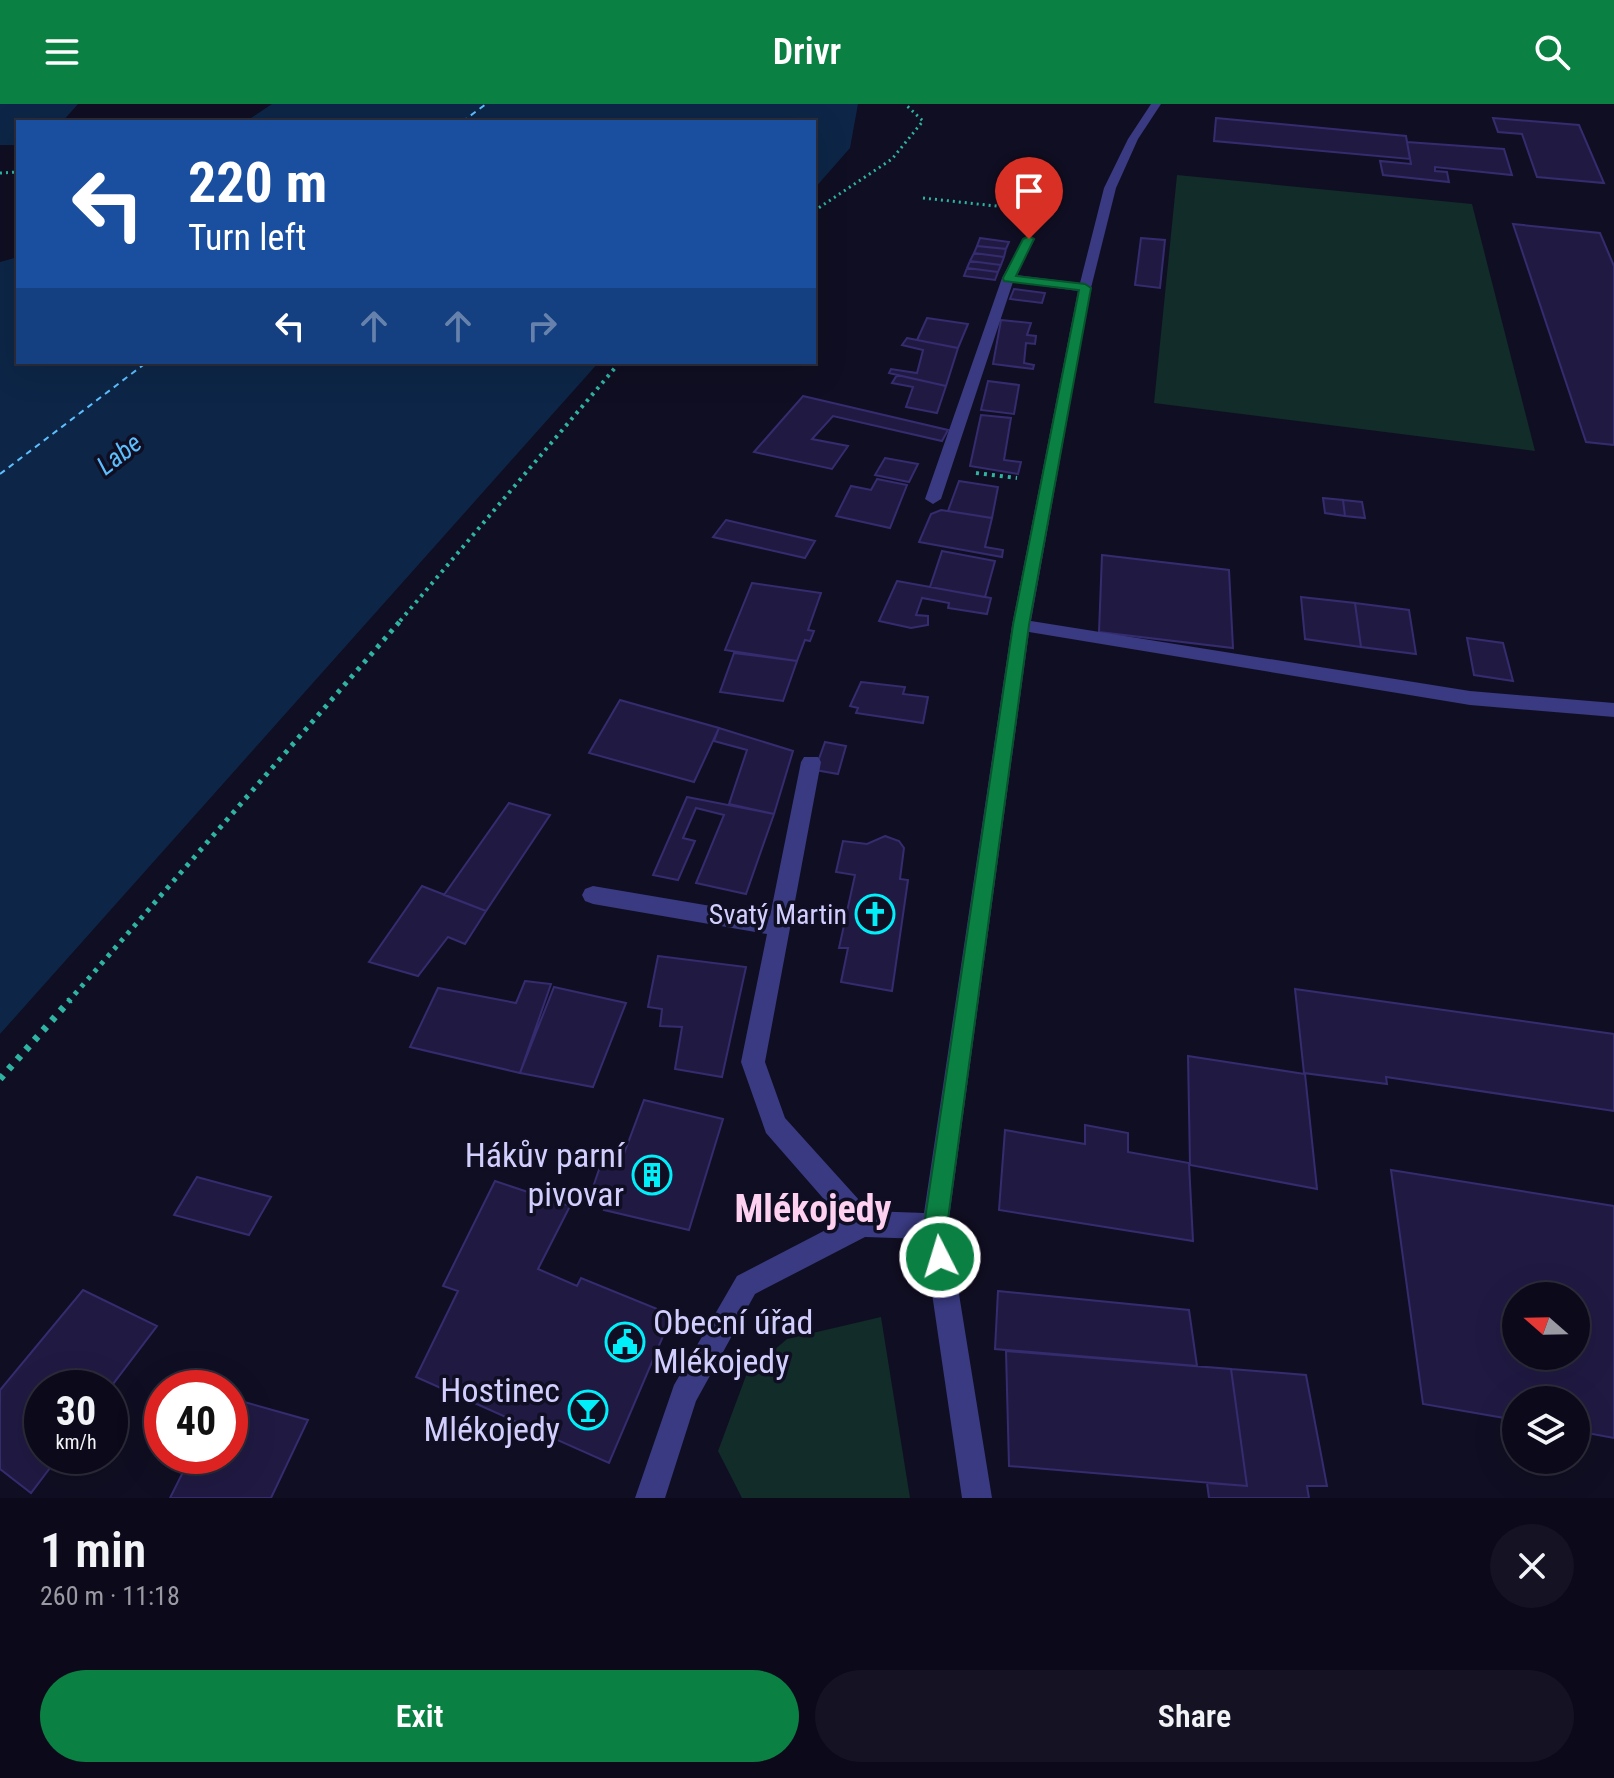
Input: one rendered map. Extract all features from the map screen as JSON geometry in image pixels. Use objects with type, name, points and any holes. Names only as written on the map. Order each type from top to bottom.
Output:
[{"type":"street","points":[[977,1498],[935,1226],[1021,625],[1085,288],[1110,188],[1133,139],[1156,104]]},
{"type":"street","points":[[933,499],[1008,278],[1029,239]]},
{"type":"street","points":[[1008,278],[1085,288]]},
{"type":"street","points":[[1021,625],[1470,698],[1614,710]]},
{"type":"street","points":[[811,762],[753,1062],[775,1125],[863,1224]]},
{"type":"street","points":[[593,895],[779,927]]},
{"type":"street","points":[[650,1498],[684,1395],[746,1285],[863,1224],[935,1226]]},
{"type":"path","points":[[816,210],[892,159],[923,121],[905,104]]},
{"type":"path","points":[[923,198],[1014,208],[1032,221],[1029,239]]},
{"type":"path","points":[[0,1079],[281,761],[618,364]]},
{"type":"path","points":[[943,469],[1026,479],[1031,461],[1051,464]]},
{"type":"green space","points":[[1177,175],[1472,204],[1535,451],[1154,403]]},
{"type":"green space","points":[[881,1317],[910,1498],[742,1498],[718,1451],[747,1373],[787,1339]]},
{"type":"water","points":[[0,104],[78,104],[64,120],[16,120],[16,145],[0,145]]},
{"type":"water","points":[[272,104],[858,104],[850,148],[816,187],[816,120],[248,120]]},
{"type":"water","name":"Labe","points":[[16,258],[16,364],[597,364],[0,1034],[0,262]]},
{"type":"building","points":[[1216,118],[1406,136],[1410,159],[1214,141]]},
{"type":"building","points":[[1493,118],[1579,125],[1604,183],[1537,177],[1522,134],[1498,132]]},
{"type":"building","points":[[1407,142],[1504,149],[1512,175],[1435,167],[1435,171],[1447,172],[1449,182],[1383,175],[1380,161],[1411,164]]},
{"type":"building","points":[[1513,224],[1600,233],[1614,266],[1614,445],[1586,442]]},
{"type":"building","points":[[980,238],[1009,242],[1006,249],[977,246]]},
{"type":"building","points":[[1141,238],[1165,240],[1160,288],[1135,285]]},
{"type":"building","points":[[977,246],[1006,249],[1004,257],[974,253]]},
{"type":"building","points":[[974,253],[1004,257],[1001,265],[970,261]]},
{"type":"building","points":[[970,261],[1001,265],[998,272],[967,268]]},
{"type":"building","points":[[967,268],[998,272],[995,280],[964,276]]},
{"type":"building","points":[[1014,289],[1045,293],[1042,303],[1010,299]]},
{"type":"building","points":[[927,318],[968,324],[958,348],[917,340]]},
{"type":"building","points":[[1001,320],[1031,323],[1027,335],[1036,336],[1035,344],[1026,343],[1024,363],[1034,365],[1033,369],[993,364]]},
{"type":"building","points":[[907,338],[958,348],[946,386],[889,373],[891,369],[917,373],[923,350],[902,345]]},
{"type":"building","points":[[897,375],[946,386],[937,413],[906,407],[913,387],[892,383]]},
{"type":"building","points":[[988,381],[1019,385],[1014,414],[981,410]]},
{"type":"building","points":[[803,396],[948,430],[942,441],[833,416],[812,439],[848,446],[832,469],[754,452]]},
{"type":"building","points":[[981,415],[1011,418],[1004,460],[1021,462],[1018,474],[970,466]]},
{"type":"building","points":[[885,458],[918,464],[909,482],[875,475]]},
{"type":"building","points":[[877,479],[907,485],[890,528],[836,516],[851,486],[871,490]]},
{"type":"building","points":[[959,481],[998,487],[992,518],[948,511]]},
{"type":"building","points":[[1323,498],[1343,500],[1345,516],[1325,513]]},
{"type":"building","points":[[1343,500],[1362,502],[1365,518],[1345,516]]},
{"type":"building","points":[[941,510],[992,518],[985,547],[1003,550],[1002,557],[919,542],[931,514]]},
{"type":"building","points":[[726,520],[815,541],[805,558],[713,537]]},
{"type":"building","points":[[942,551],[995,561],[985,597],[930,587]]},
{"type":"building","points":[[1102,555],[1229,570],[1233,648],[1099,632]]},
{"type":"building","points":[[897,581],[991,598],[987,614],[948,608],[949,603],[922,598],[916,615],[928,616],[928,625],[911,628],[879,621]]},
{"type":"building","points":[[752,583],[821,593],[808,630],[814,631],[810,641],[805,640],[797,661],[725,650]]},
{"type":"building","points":[[1301,597],[1355,603],[1361,647],[1305,639]]},
{"type":"building","points":[[1355,603],[1409,610],[1416,654],[1361,647]]},
{"type":"building","points":[[1467,638],[1503,643],[1513,681],[1474,675]]},
{"type":"building","points":[[734,653],[797,661],[783,701],[720,692]]},
{"type":"building","points":[[861,682],[905,687],[903,694],[928,697],[923,723],[856,713],[858,708],[850,706]]},
{"type":"building","points":[[620,700],[719,728],[694,782],[589,753]]},
{"type":"building","points":[[719,728],[793,751],[774,814],[729,804],[747,750],[714,741]]},
{"type":"building","points":[[825,742],[846,746],[838,774],[815,770]]},
{"type":"building","points":[[687,797],[774,814],[746,894],[696,883],[724,815],[696,808],[683,838],[695,841],[678,880],[653,875]]},
{"type":"building","points":[[509,803],[550,815],[486,911],[444,895]]},
{"type":"building","name":"Svatý Martin","points":[[885,836],[899,841],[904,848],[900,879],[908,880],[892,991],[841,982],[848,948],[839,948],[855,875],[836,872],[843,841],[867,844]]},
{"type":"building","points":[[422,886],[486,911],[465,944],[448,937],[418,976],[369,962]]},
{"type":"building","points":[[658,956],[746,967],[722,1077],[675,1069],[682,1027],[660,1026],[662,1009],[648,1007]]},
{"type":"building","points":[[525,981],[551,984],[520,1073],[410,1047],[438,988],[516,1003]]},
{"type":"building","points":[[554,987],[626,1003],[593,1087],[520,1073]]},
{"type":"building","points":[[1295,989],[1614,1034],[1614,1111],[1386,1077],[1387,1084],[1304,1073]]},
{"type":"building","points":[[1188,1056],[1305,1074],[1317,1189],[1190,1165]]},
{"type":"building","name":"Hákův parní pivovar","points":[[644,1100],[723,1119],[689,1230],[604,1210],[610,1195],[592,1190],[604,1155],[622,1159]]},
{"type":"building","points":[[1085,1125],[1128,1133],[1128,1152],[1189,1163],[1193,1241],[999,1210],[1005,1130],[1085,1144]]},
{"type":"building","points":[[1391,1170],[1614,1206],[1614,1438],[1590,1434],[1590,1386],[1502,1386],[1502,1418],[1423,1404]]},
{"type":"building","points":[[197,1177],[271,1197],[249,1235],[174,1215]]},
{"type":"building","points":[[495,1181],[570,1206],[538,1269],[577,1286],[581,1278],[672,1315],[609,1463],[416,1377],[458,1291],[443,1286]]},
{"type":"building","points":[[83,1290],[157,1326],[124,1370],[24,1370],[24,1474],[45,1474],[31,1493],[0,1469],[0,1390]]},
{"type":"building","points":[[998,1291],[1189,1310],[1197,1366],[995,1349]]},
{"type":"building","points":[[1006,1351],[1231,1369],[1247,1486],[1009,1466]]},
{"type":"building","points":[[1231,1369],[1306,1375],[1327,1486],[1307,1486],[1309,1498],[1209,1498],[1207,1483],[1247,1486]]},
{"type":"building","points":[[248,1403],[308,1420],[271,1498],[170,1498],[182,1474],[248,1474]]},
{"type":"ferry route","points":[[465,120],[486,104]]},
{"type":"ferry route","points":[[0,474],[144,364]]},
{"type":"place","name":"Svatý Martin","points":[[875,914]]},
{"type":"place","name":"Hákův parní pivovar","points":[[652,1175]]},
{"type":"place","name":"Obecní úřad Mlékojedy","points":[[625,1342]]},
{"type":"place","name":"Hostinec Mlékojedy","points":[[588,1410]]},
{"type":"district","name":"Mlékojedy","points":[[813,1209]]},
{"type":"route","points":[[940,1257],[935,1226],[1021,625],[1085,288],[1008,278],[1029,239]]}]
